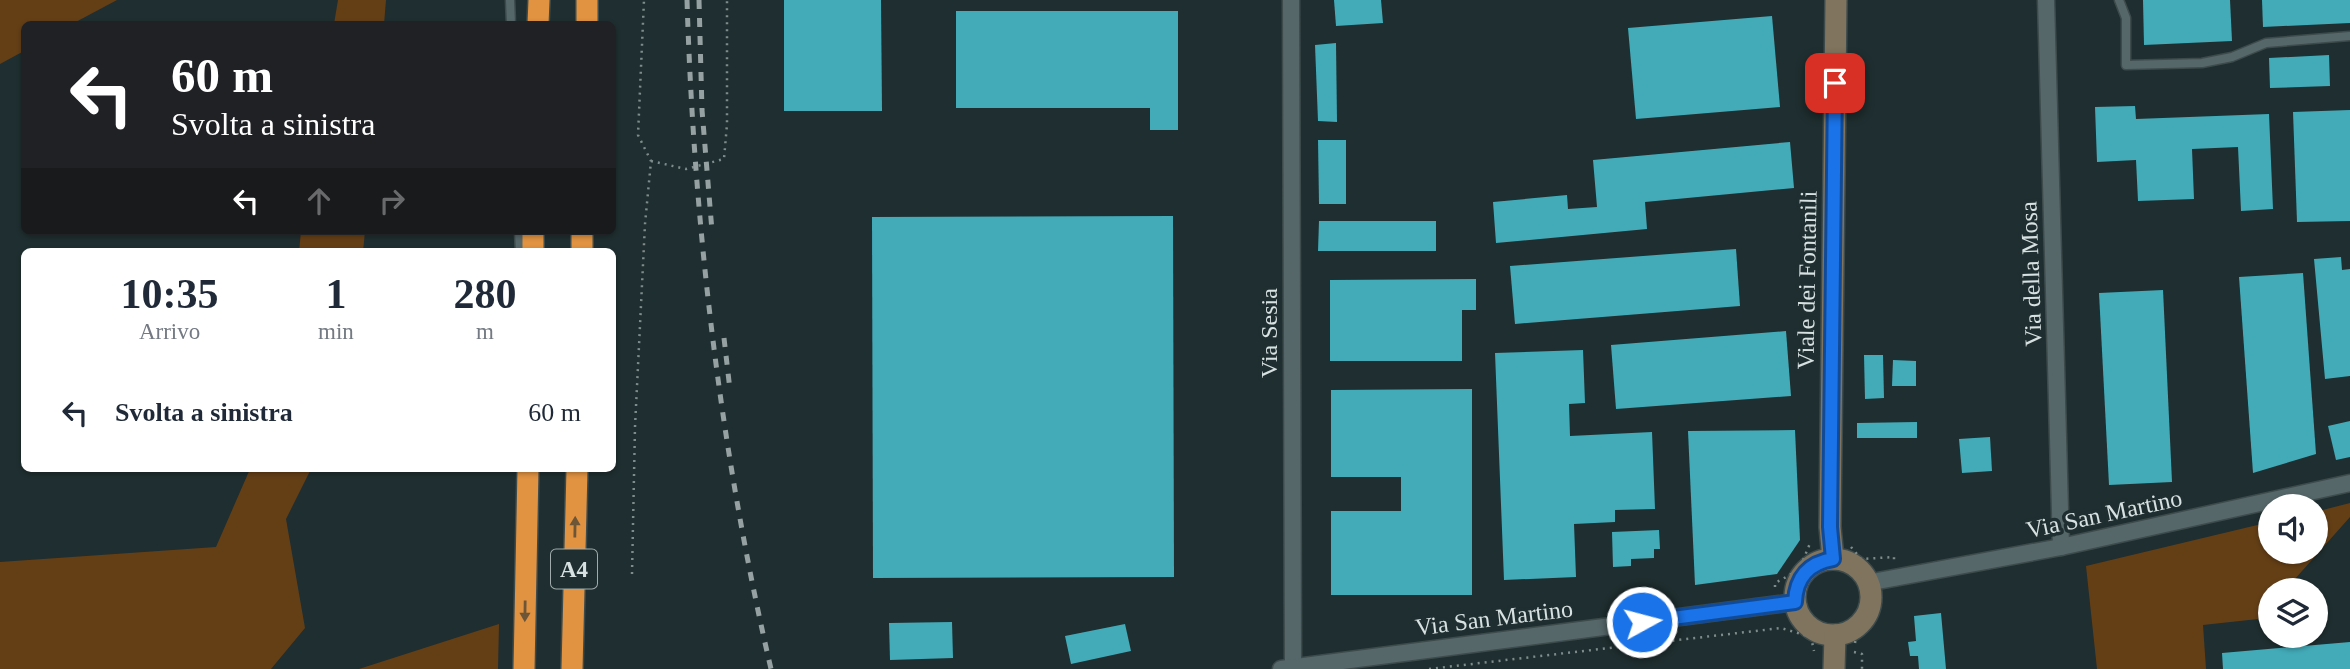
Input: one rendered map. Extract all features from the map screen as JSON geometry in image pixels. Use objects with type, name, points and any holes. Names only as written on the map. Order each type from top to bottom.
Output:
[{"type":"highway","points":[[538,21],[539,0]]},
{"type":"highway","points":[[587,0],[587,21]]},
{"type":"highway","name":"A4","points":[[524,669],[528,472]]},
{"type":"highway","name":"A4","points":[[572,669],[577,472]]},
{"type":"main road","name":"Viale dei Fontanili","points":[[1833,559],[1830,527],[1836,0]]},
{"type":"main road","points":[[1833,559],[1850,564],[1858,569],[1867,583],[1870,603],[1867,613],[1854,628],[1835,635],[1822,634],[1810,628],[1798,612],[1786,604],[1805,572],[1823,561],[1833,559]]},
{"type":"main road","points":[[1834,669],[1835,635]]},
{"type":"street","name":"Via Sesia","points":[[1287,668],[1291,0]]},
{"type":"street","name":"Via della Mosa","points":[[2046,0],[2061,547]]},
{"type":"street","name":"Via San Martino","points":[[1867,583],[2061,547],[2350,483]]},
{"type":"street","name":"Via San Martino","points":[[1287,668],[1786,604]]},
{"type":"lane","points":[[510,0],[511,21]]},
{"type":"lane","points":[[2119,0],[2126,18],[2126,65],[2202,63],[2232,57],[2266,43],[2350,36]]},
{"type":"path","points":[[632,573],[635,427],[650,161],[638,135],[644,0]]},
{"type":"path","points":[[650,161],[686,169],[724,159],[727,124],[727,0]]},
{"type":"path","points":[[1851,537],[1851,547],[1861,559],[1894,557],[1895,577]]},
{"type":"path","points":[[1429,669],[1781,628],[1786,604],[1775,583],[1799,570],[1811,542]]},
{"type":"path","points":[[1854,652],[1862,654],[1862,669]]},
{"type":"shaded area","points":[[0,0],[117,0],[78,21],[21,21],[21,53],[0,64]]},
{"type":"shaded area","points":[[338,0],[386,0],[384,21],[334,21]]},
{"type":"shaded area","points":[[301,235],[365,235],[363,248],[299,248]]},
{"type":"shaded area","points":[[249,472],[310,472],[286,519],[305,628],[271,669],[0,669],[0,562],[216,547]]},
{"type":"shaded area","points":[[2350,503],[2350,517],[2328,542],[2328,509]]},
{"type":"shaded area","points":[[2258,525],[2258,564],[2308,564],[2296,578],[2258,578],[2258,619],[2203,625],[2206,669],[2097,669],[2086,566]]},
{"type":"shaded area","points":[[499,624],[498,669],[359,669]]},
{"type":"building","points":[[784,0],[881,0],[882,111],[784,111]]},
{"type":"building","points":[[1334,0],[1381,0],[1383,23],[1336,26]]},
{"type":"building","points":[[2143,0],[2230,0],[2232,41],[2144,45]]},
{"type":"building","points":[[2262,0],[2350,0],[2350,23],[2263,27]]},
{"type":"building","points":[[956,11],[1178,11],[1178,130],[1150,130],[1150,108],[956,108]]},
{"type":"building","points":[[1772,16],[1780,107],[1636,119],[1628,28]]},
{"type":"building","points":[[1336,43],[1337,122],[1318,121],[1315,45]]},
{"type":"building","points":[[2329,55],[2330,86],[2270,88],[2269,58]]},
{"type":"building","points":[[2135,106],[2136,119],[2269,114],[2273,209],[2241,211],[2238,147],[2192,149],[2194,199],[2138,201],[2136,160],[2097,162],[2095,107]]},
{"type":"building","points":[[2350,110],[2350,221],[2297,222],[2293,112]]},
{"type":"building","points":[[1318,140],[1346,140],[1346,204],[1319,204]]},
{"type":"building","points":[[1790,142],[1794,188],[1645,202],[1647,229],[1496,243],[1493,202],[1567,195],[1568,209],[1597,207],[1593,160]]},
{"type":"building","points":[[1173,216],[1174,577],[873,578],[872,217]]},
{"type":"building","points":[[1319,221],[1436,221],[1436,251],[1318,251]]},
{"type":"building","points":[[1736,249],[1740,306],[1515,324],[1510,266]]},
{"type":"building","points":[[2341,257],[2342,270],[2350,269],[2350,376],[2325,379],[2314,259]]},
{"type":"building","points":[[2303,273],[2316,454],[2253,473],[2239,277]]},
{"type":"building","points":[[1476,279],[1476,310],[1462,310],[1462,361],[1330,361],[1330,280]]},
{"type":"building","points":[[2163,290],[2172,482],[2109,485],[2099,293]]},
{"type":"building","points":[[1786,331],[1791,396],[1616,409],[1611,345]]},
{"type":"building","points":[[1583,350],[1585,403],[1569,404],[1570,436],[1652,432],[1655,509],[1615,510],[1615,522],[1574,524],[1576,577],[1504,580],[1495,353]]},
{"type":"building","points":[[1864,355],[1883,355],[1884,398],[1865,399]]},
{"type":"building","points":[[1893,360],[1916,361],[1916,386],[1892,386]]},
{"type":"building","points":[[1472,389],[1472,595],[1331,595],[1331,511],[1401,511],[1401,477],[1331,477],[1331,390]]},
{"type":"building","points":[[2350,421],[2350,457],[2336,460],[2328,426]]},
{"type":"building","points":[[1917,422],[1917,438],[1857,438],[1857,423]]},
{"type":"building","points":[[1795,430],[1800,540],[1777,574],[1695,585],[1688,431]]},
{"type":"building","points":[[1990,437],[1992,471],[1962,473],[1959,439]]},
{"type":"building","points":[[1659,530],[1660,549],[1654,549],[1654,558],[1631,559],[1631,566],[1613,567],[1612,532]]},
{"type":"building","points":[[1941,613],[1946,669],[1919,669],[1918,656],[1910,656],[1908,642],[1916,641],[1914,616]]},
{"type":"building","points":[[952,622],[953,658],[890,660],[889,623]]},
{"type":"building","points":[[1125,624],[1131,651],[1071,664],[1065,636]]},
{"type":"building","points":[[2350,642],[2350,669],[2223,669],[2222,653],[2280,648],[2328,648],[2328,644]]},
{"type":"railway","points":[[687,0],[696,168],[712,336],[737,504],[771,669]]},
{"type":"railway","points":[[699,0],[702,110],[712,231]]},
{"type":"railway","points":[[724,338],[730,390]]},
{"type":"route","points":[[1642,622],[1795,602],[1799,581],[1805,572],[1813,565],[1833,559],[1830,527],[1835,83]]}]
